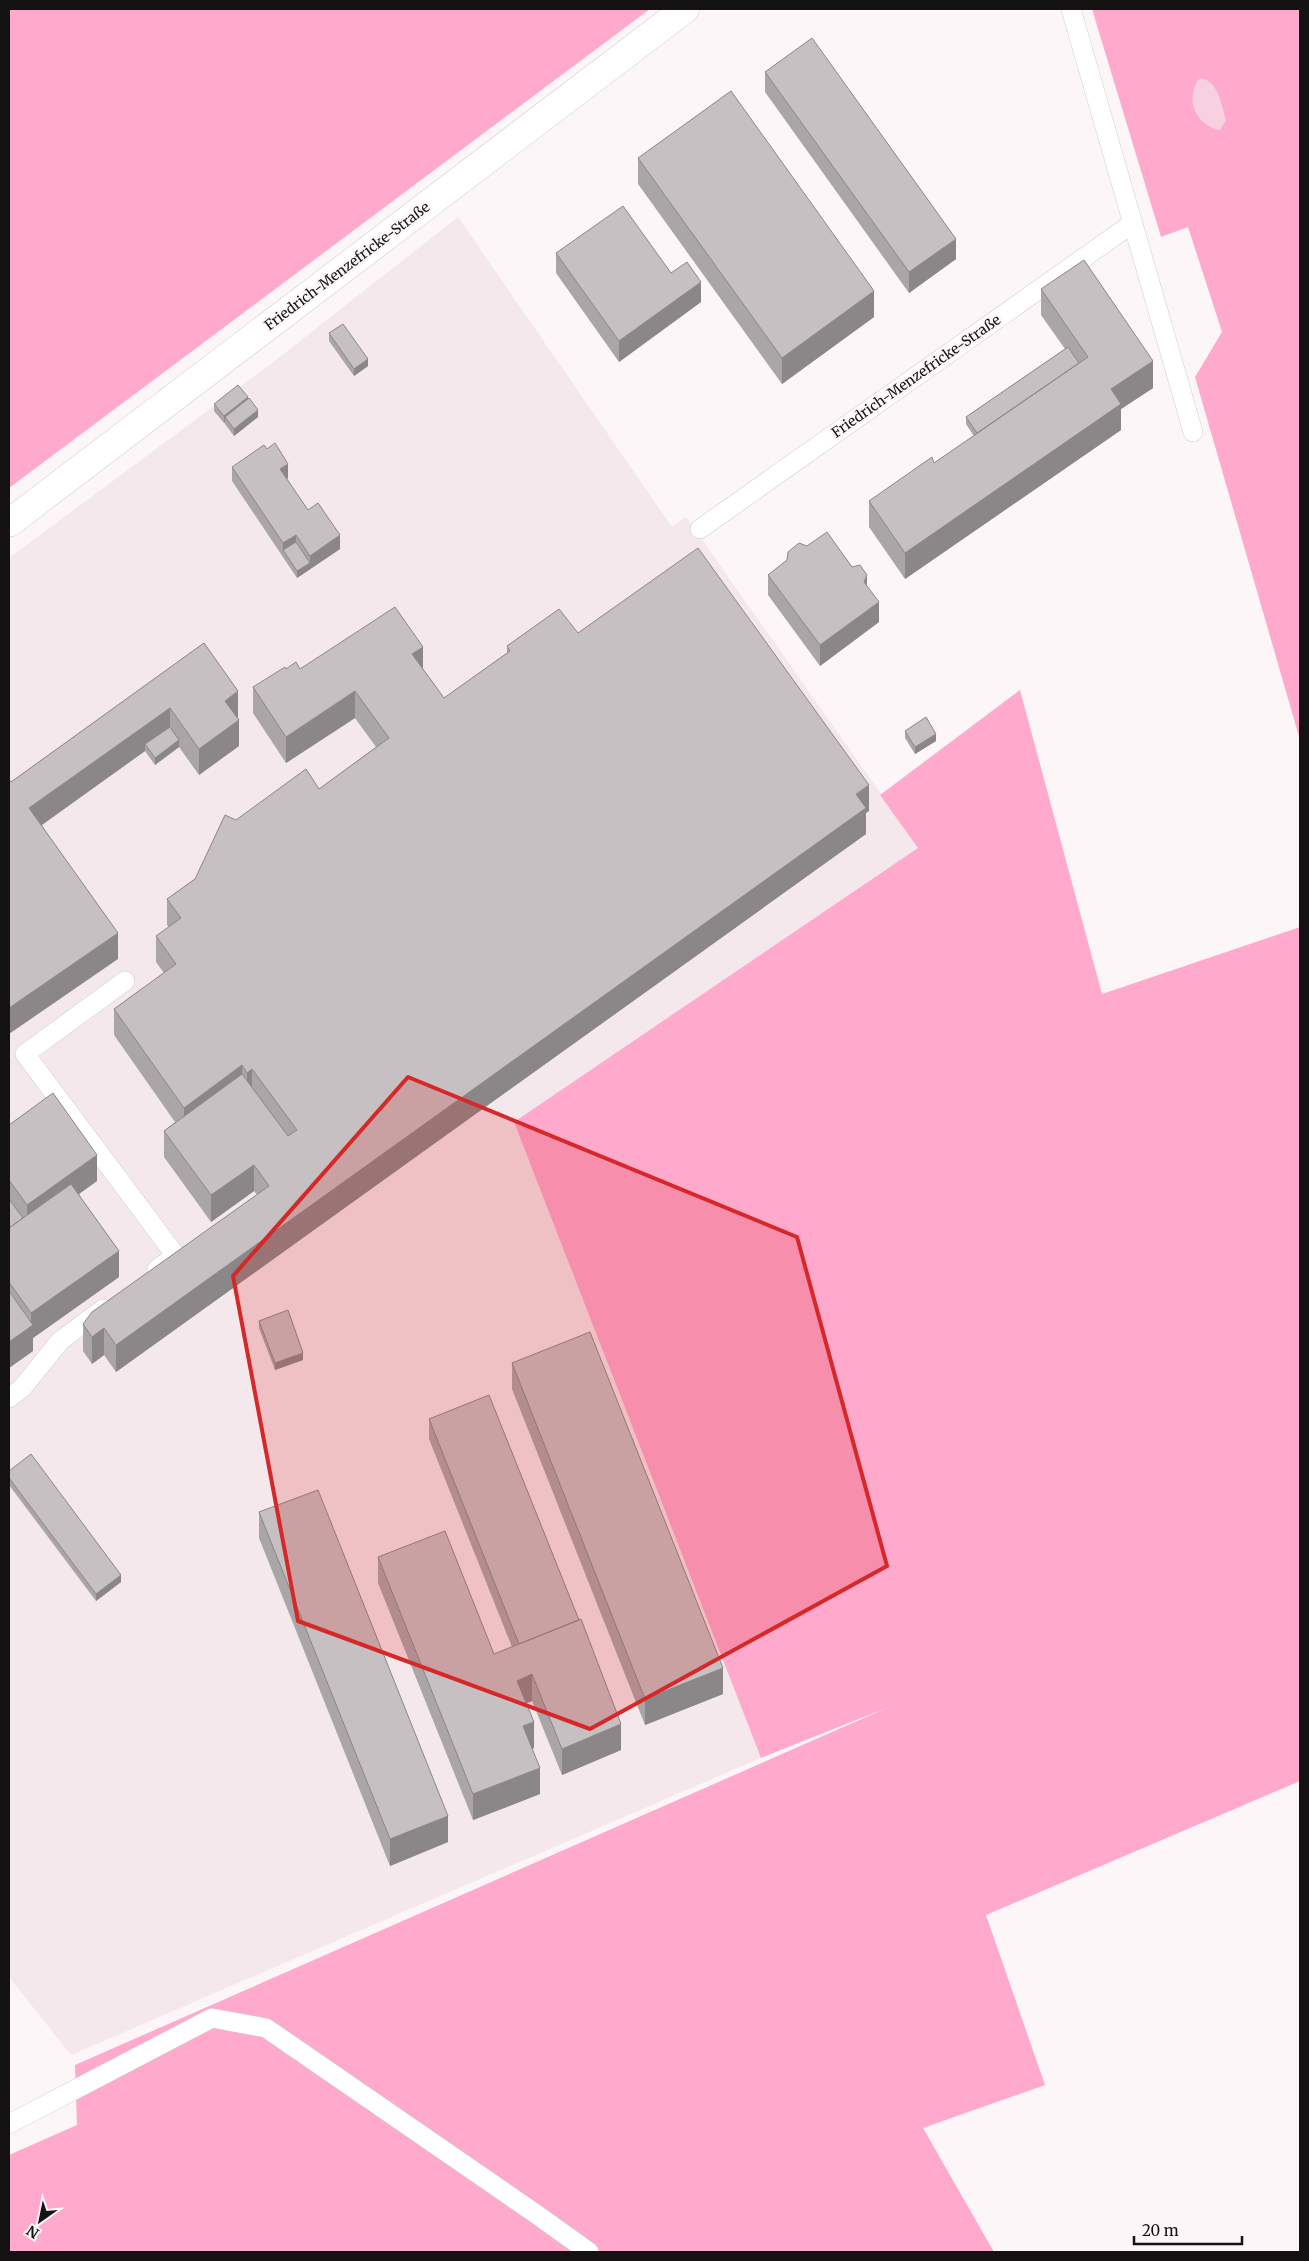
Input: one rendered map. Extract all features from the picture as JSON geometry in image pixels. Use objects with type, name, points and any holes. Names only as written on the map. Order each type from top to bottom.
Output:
[{"type":"street","name":"Friedrich-Menzefricke-Straße","points":[[9,523],[685,9]]},
{"type":"lane","points":[[1071,9],[1193,432]]},
{"type":"lane","name":"Friedrich-Menzefricke-Straße","points":[[700,530],[1133,223]]},
{"type":"lane","points":[[125,981],[25,1054],[176,1256],[145,1278]]},
{"type":"lane","points":[[9,1398],[22,1388],[60,1341],[114,1301]]},
{"type":"lane","points":[[9,2124],[212,2018],[266,2028],[589,2252]]},
{"type":"highlighted area","points":[[408,1077],[797,1237],[887,1566],[590,1729],[298,1621],[233,1276]]},
{"type":"shaded area","points":[[9,9],[650,9],[9,488]]},
{"type":"shaded area","points":[[1092,9],[1300,9],[1300,740],[1195,377],[1222,332],[1188,227],[1161,237]]},
{"type":"shaded area","points":[[1200,78],[1206,80],[1215,88],[1221,100],[1226,120],[1220,130],[1204,123],[1198,117],[1195,110],[1193,94]]},
{"type":"shaded area","points":[[458,217],[672,527],[686,517],[919,848],[514,1122],[761,1758],[71,2055],[9,1977],[9,558],[272,363]]},
{"type":"shaded area","points":[[1020,690],[1102,994],[1300,927],[1300,1781],[986,1915],[1045,2085],[923,2128],[994,2252],[9,2252],[9,2155],[77,2125],[75,2065],[889,1707],[761,1758],[514,1122],[918,848],[880,795]]},
{"type":"building","points":[[812,38],[956,239],[909,272],[765,72]]},
{"type":"building","points":[[731,91],[874,291],[782,358],[638,158]]},
{"type":"building","points":[[623,206],[671,273],[687,262],[701,282],[619,341],[556,253]]},
{"type":"building","points":[[1084,260],[1153,361],[1111,389],[1121,404],[905,553],[869,501],[932,457],[934,463],[1088,357],[1041,289]]},
{"type":"building","points":[[343,324],[368,359],[354,369],[329,333]]},
{"type":"building","points":[[1068,347],[1079,363],[977,433],[966,417]]},
{"type":"building","points":[[238,385],[248,397],[224,416],[214,404]]},
{"type":"building","points":[[249,398],[258,410],[234,429],[225,417]]},
{"type":"building","points":[[275,443],[288,464],[280,469],[308,510],[318,503],[340,535],[310,556],[296,535],[283,543],[232,467],[264,445],[267,449]]},
{"type":"building","points":[[827,532],[852,567],[860,565],[867,575],[864,582],[879,602],[820,645],[768,575],[787,560],[788,552],[799,543],[807,546]]},
{"type":"building","points":[[296,542],[310,563],[297,571],[283,550]]},
{"type":"building","points":[[698,548],[869,785],[856,794],[866,808],[116,1345],[104,1328],[92,1337],[83,1324],[92,1312],[269,1186],[254,1165],[211,1195],[164,1131],[242,1074],[288,1136],[297,1130],[252,1069],[247,1073],[242,1065],[184,1108],[114,1009],[176,964],[156,936],[181,918],[167,899],[195,879],[225,815],[236,820],[306,769],[319,789],[389,738],[355,691],[286,737],[253,687],[296,662],[300,669],[395,607],[423,647],[412,654],[444,698],[510,651],[507,646],[559,609],[578,633]]},
{"type":"building","points":[[204,643],[238,691],[225,701],[239,720],[199,749],[170,708],[29,808],[118,933],[9,1008],[9,779],[11,782]]},
{"type":"building","points":[[926,717],[936,734],[915,747],[905,731]]},
{"type":"building","points":[[170,727],[179,740],[155,758],[145,744]]},
{"type":"building","points":[[53,1093],[97,1155],[27,1205],[9,1180],[9,1125]]},
{"type":"building","points":[[71,1184],[119,1251],[31,1313],[9,1282],[9,1228]]},
{"type":"building","points":[[9,1199],[23,1218],[9,1228]]},
{"type":"building","points":[[9,1291],[33,1325],[9,1342]]},
{"type":"building","points":[[288,1310],[303,1353],[275,1363],[259,1321]]},
{"type":"building","points":[[590,1332],[723,1668],[645,1699],[512,1363]]},
{"type":"building","points":[[489,1395],[579,1620],[519,1644],[429,1419]]},
{"type":"building","points":[[31,1454],[121,1575],[96,1594],[9,1478],[9,1471]]},
{"type":"building","points":[[318,1490],[448,1816],[390,1839],[259,1512]]},
{"type":"building","points":[[445,1531],[494,1654],[581,1619],[621,1724],[562,1749],[532,1674],[517,1681],[534,1722],[523,1726],[540,1768],[473,1794],[378,1557]]}]
